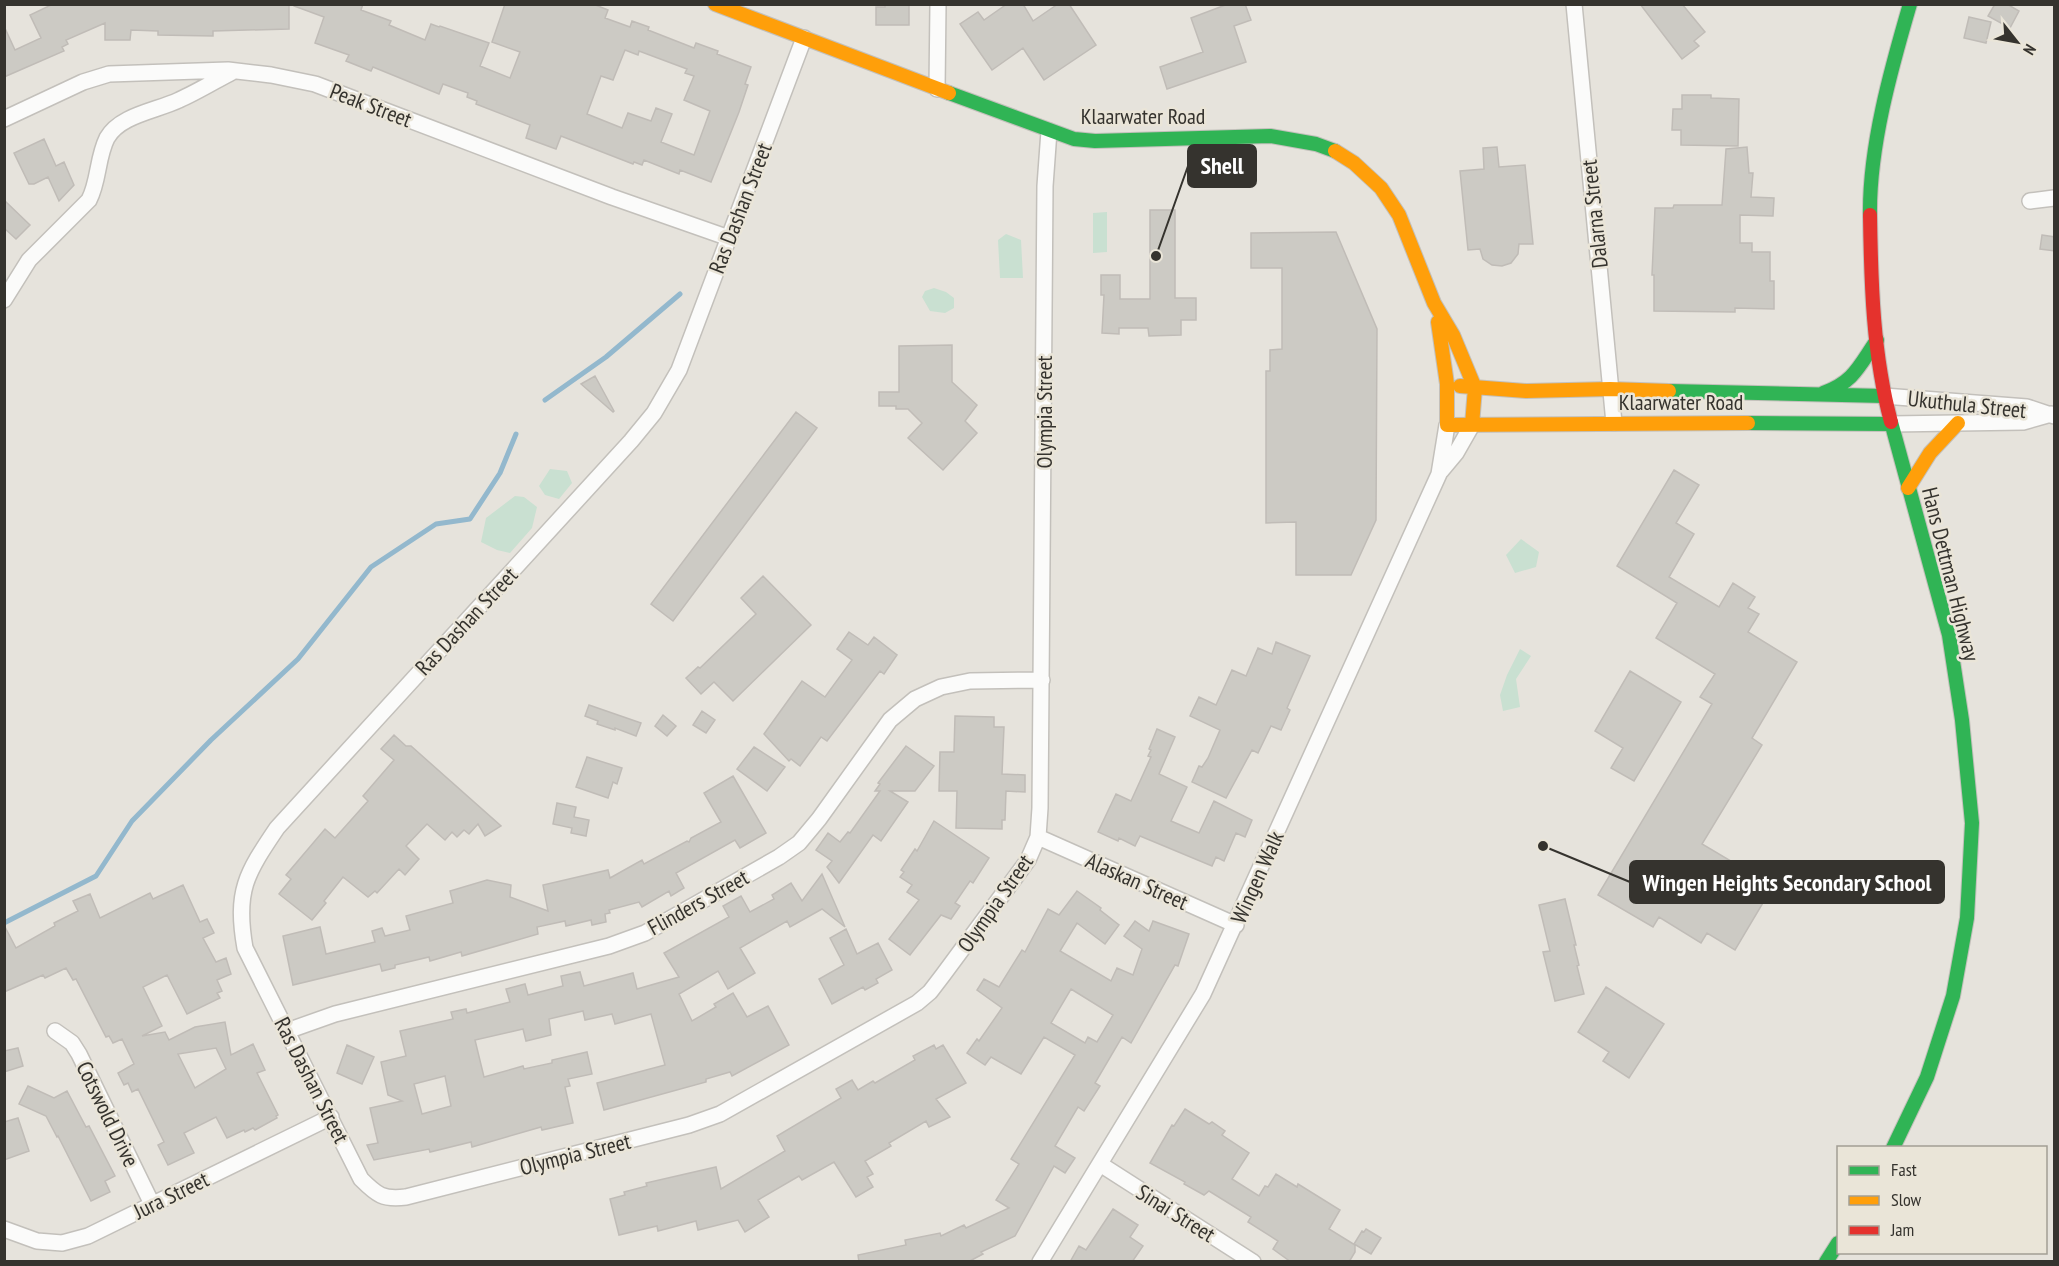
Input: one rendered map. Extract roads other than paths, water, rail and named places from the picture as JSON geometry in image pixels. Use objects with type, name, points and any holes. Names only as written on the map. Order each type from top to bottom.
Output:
[{"type":"street","name":"Klaarwater Road","points":[[715,4],[1074,139],[1095,141],[1269,136],[1316,144],[1336,151],[1354,163],[1380,188],[1399,215],[1434,303],[1453,335],[1475,388],[1472,425]]},
{"type":"street","points":[[937,89],[938,4]]},
{"type":"street","name":"Dalarna Street","points":[[1574,4],[1614,423]]},
{"type":"street","name":"Hans Dettman Highway","points":[[1894,1146],[1927,1077],[1953,996],[1967,918],[1972,823],[1962,720],[1949,635],[1884,396],[1871,292],[1870,206],[1876,151],[1889,82],[1911,7]]},
{"type":"street","name":"Ras Dashan Street","points":[[373,1191],[362,1179],[246,948],[241,924],[242,895],[253,864],[277,828],[631,441],[654,413],[679,370],[804,38]]},
{"type":"street","points":[[4,300],[28,260],[89,200],[94,189],[105,142],[116,127],[177,101],[235,70]]},
{"type":"street","name":"Peak Street","points":[[4,120],[83,82],[109,74],[235,70],[271,75],[315,84],[612,197],[729,238]]},
{"type":"street","name":"Olympia Street","points":[[373,1191],[385,1198],[406,1197],[689,1125],[720,1114],[917,1003],[930,992],[1028,860],[1038,837],[1042,680],[1045,186],[1049,131]]},
{"type":"street","points":[[2030,201],[2055,198]]},
{"type":"street","name":"Klaarwater Road","points":[[1434,303],[1447,384],[1447,425],[1891,424]]},
{"type":"street","points":[[1815,395],[1844,384],[1857,370],[1876,340]]},
{"type":"street","name":"Klaarwater Road","points":[[1447,384],[1526,391],[1610,389],[1884,396]]},
{"type":"street","name":"Ukuthula Street","points":[[1884,396],[2027,407],[2053,415]]},
{"type":"street","name":"Ukuthula Street","points":[[1891,424],[2023,422],[2053,415]]},
{"type":"street","points":[[1908,488],[1926,458],[1945,434],[1958,423]]},
{"type":"street","name":"Wingen Walk","points":[[1439,474],[1447,425]]},
{"type":"street","name":"Wingen Walk","points":[[1040,1262],[1203,994],[1439,474],[1472,425]]},
{"type":"street","name":"Flinders Street","points":[[287,1031],[335,1014],[609,946],[645,933],[779,857],[799,843],[819,819],[890,720],[915,699],[941,687],[970,681],[1042,680]]},
{"type":"street","name":"Alaskan Street","points":[[1038,837],[1236,925]]},
{"type":"street","name":"Cotswold Drive","points":[[55,1031],[72,1043],[79,1054],[152,1204]]},
{"type":"street","name":"Jura Street","points":[[4,1229],[37,1240],[62,1244],[88,1236],[331,1117]]},
{"type":"street","name":"Sinai Street","points":[[1100,1164],[1253,1262]]},
{"type":"street","points":[[1826,1262],[1837,1246]]},
{"type":"waterway","points":[[545,400],[606,357],[680,294]]},
{"type":"waterway","points":[[4,923],[96,876],[132,821],[211,740],[298,659],[371,567],[436,524],[470,519],[500,473],[516,434]]},
{"type":"place","name":"Shell","points":[[1156,256]]},
{"type":"place","name":"Wingen Heights Secondary School","points":[[1543,846]]}]
